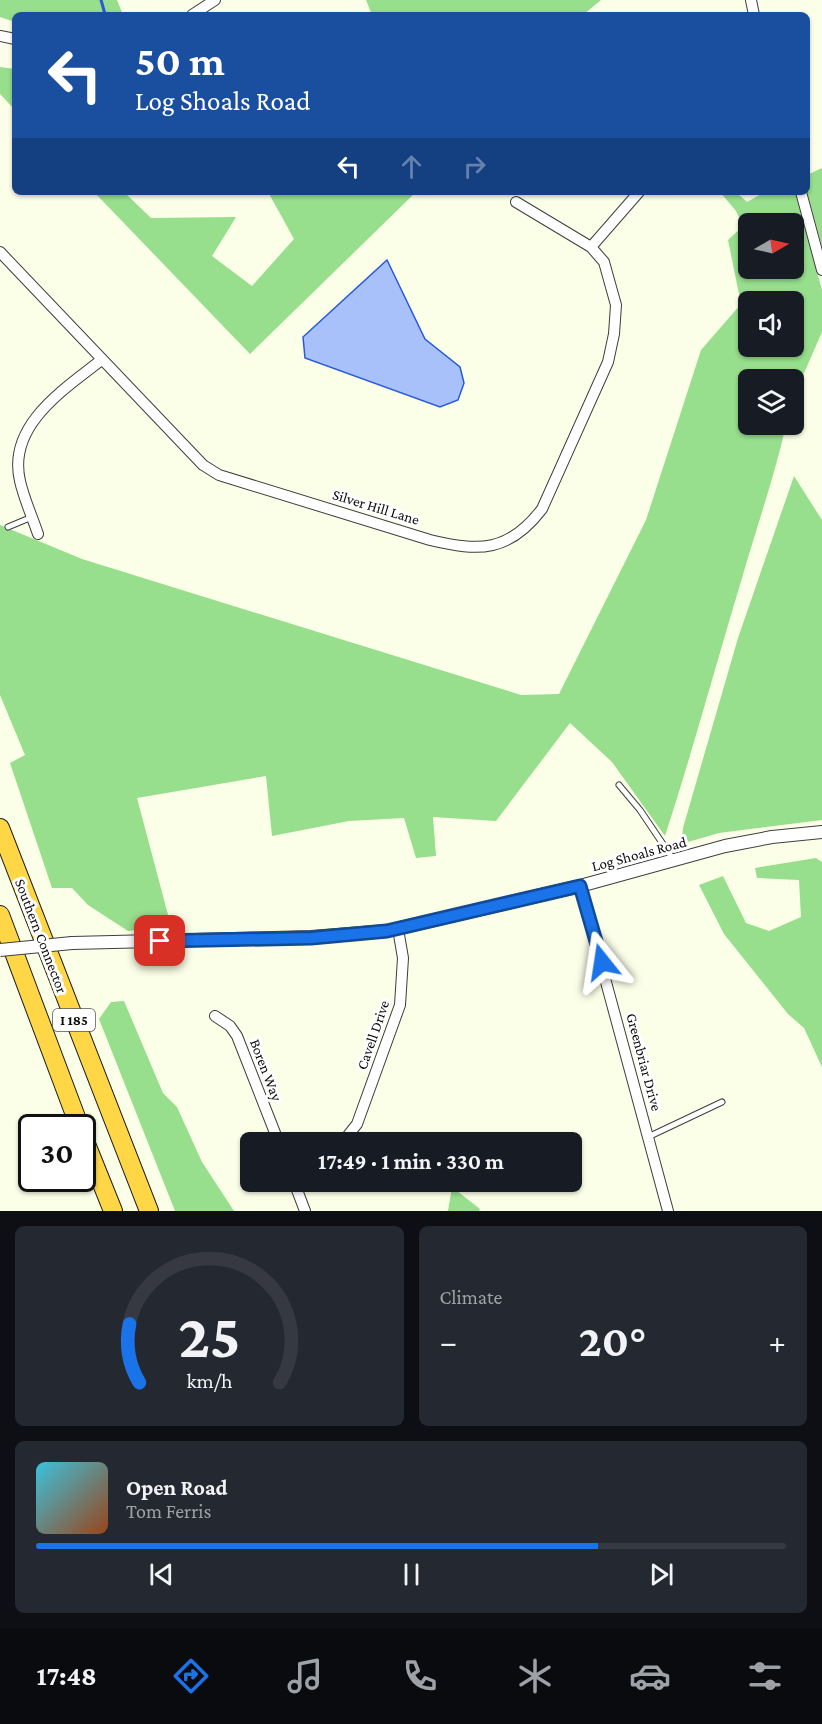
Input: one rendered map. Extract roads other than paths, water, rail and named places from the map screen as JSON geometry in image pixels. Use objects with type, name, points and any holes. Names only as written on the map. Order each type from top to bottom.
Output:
[{"type":"highway","name":"Southern Connector","points":[[0,828],[149,1211]]},
{"type":"highway","name":"Southern Connector","points":[[0,915],[75,1114]]},
{"type":"highway","points":[[96,1169],[113,1211]]},
{"type":"street","points":[[197,12],[215,0]]},
{"type":"street","points":[[516,202],[591,247],[636,195]]},
{"type":"street","points":[[802,195],[822,270]]},
{"type":"street","name":"Silver Hill Lane","points":[[0,252],[100,361],[203,465],[219,475],[430,540],[460,547],[496,545],[511,540],[527,528],[542,509],[608,362],[614,334],[616,305],[604,262],[591,247]]},
{"type":"street","points":[[38,534],[20,480],[18,457],[23,437],[36,417],[63,390],[100,361]]},
{"type":"street","name":"Log Shoals Road","points":[[0,950],[72,943],[354,936],[398,929],[580,886],[674,860],[772,837],[822,832]]},
{"type":"street","name":"Greenbriar Drive","points":[[580,886],[668,1211]]},
{"type":"street","name":"Cavell Drive","points":[[351,1132],[357,1124],[400,1005],[403,967],[398,929]]},
{"type":"street","name":"Boren Way","points":[[215,1016],[230,1026],[237,1036],[275,1132]]},
{"type":"street","points":[[298,1192],[305,1211]]},
{"type":"lane","points":[[9,527],[32,516]]},
{"type":"lane","points":[[619,785],[640,810],[674,860]]},
{"type":"lane","points":[[648,1137],[722,1102]]},
{"type":"water","points":[[387,260],[425,339],[460,367],[464,383],[458,400],[440,407],[305,358],[303,337]]},
{"type":"waterway","points":[[101,0],[104,12]]}]
